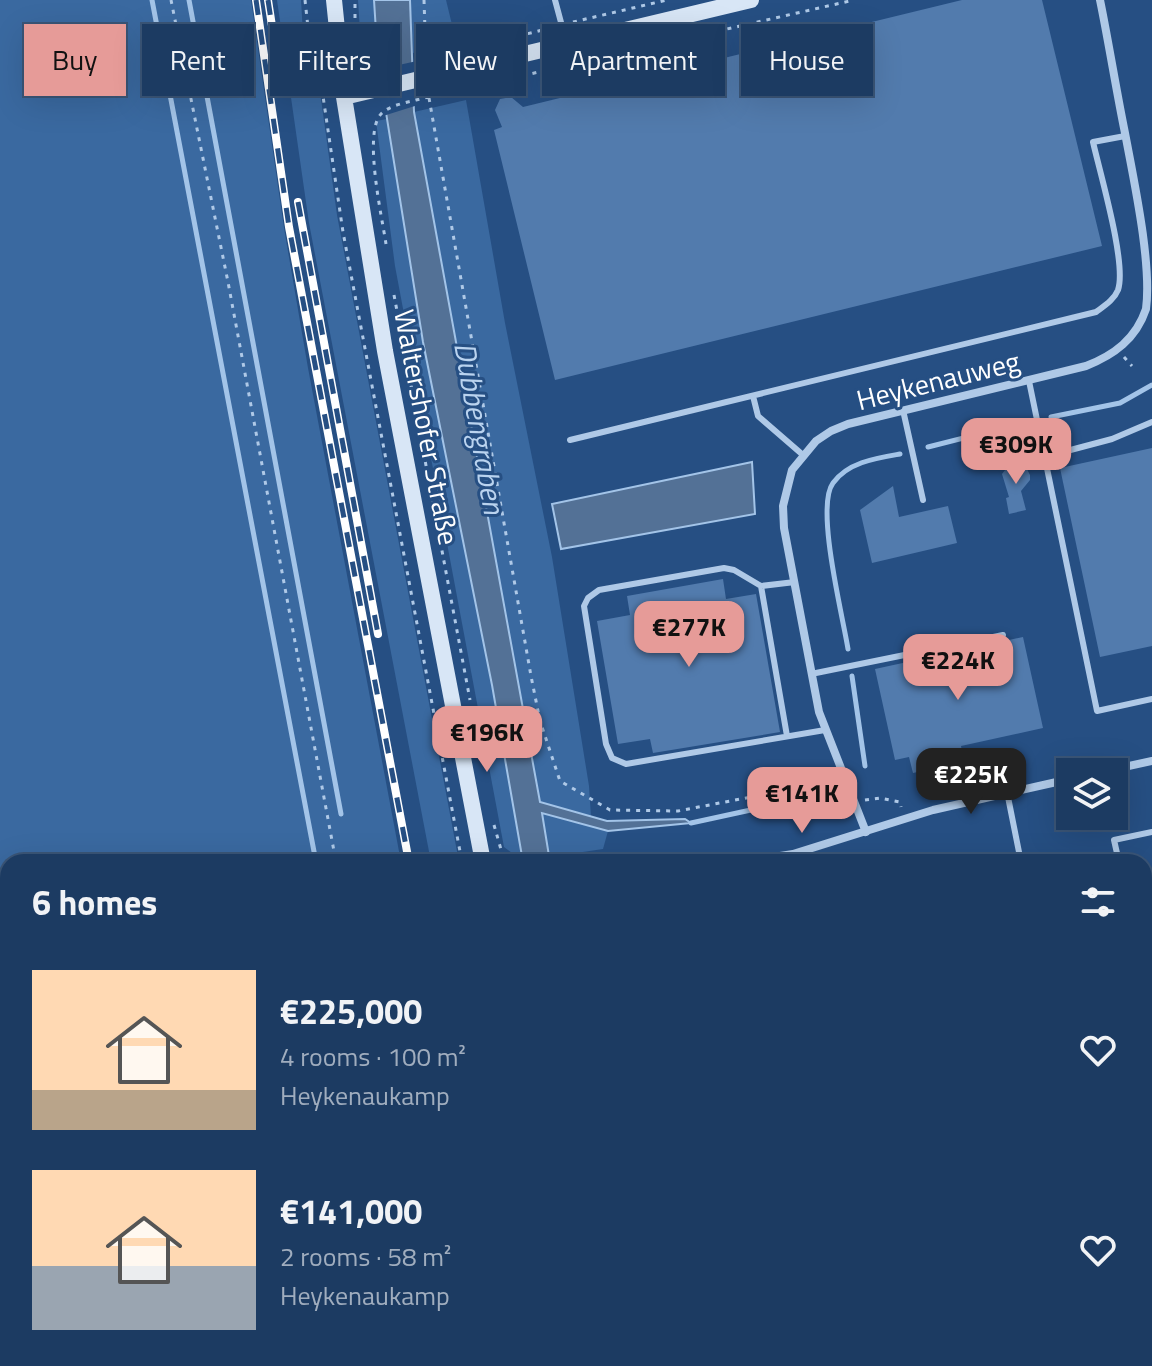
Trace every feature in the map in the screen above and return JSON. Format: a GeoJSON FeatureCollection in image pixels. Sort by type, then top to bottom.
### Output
{"type":"FeatureCollection","features":[{"type":"Feature","properties":{"kind":"main road","name":"Waltershofer Straße"},"geometry":{"type":"LineString","coordinates":[[334,0],[344,97],[385,351],[481,854]]}},
{"type":"Feature","properties":{"kind":"main road"},"geometry":{"type":"LineString","coordinates":[[634,24],[688,8],[751,0]]}},
{"type":"Feature","properties":{"kind":"main road"},"geometry":{"type":"LineString","coordinates":[[344,97],[379,89],[416,72]]}},
{"type":"Feature","properties":{"kind":"street","name":"Heykenauweg"},"geometry":{"type":"LineString","coordinates":[[866,832],[825,730],[811,674],[784,528],[783,506],[792,470],[803,455],[831,431],[1104,359],[1130,339],[1145,311],[1149,295],[1150,250],[1100,0]]}},
{"type":"Feature","properties":{"kind":"street"},"geometry":{"type":"LineString","coordinates":[[1128,766],[1152,761]]}},
{"type":"Feature","properties":{"kind":"street"},"geometry":{"type":"LineString","coordinates":[[793,854],[933,810],[1056,782]]}},
{"type":"Feature","properties":{"kind":"lane"},"geometry":{"type":"LineString","coordinates":[[555,0],[562,24]]}},
{"type":"Feature","properties":{"kind":"lane"},"geometry":{"type":"LineString","coordinates":[[570,440],[1096,312],[1110,301],[1118,289],[1120,266],[1093,142],[1125,136]]}},
{"type":"Feature","properties":{"kind":"lane"},"geometry":{"type":"LineString","coordinates":[[1029,381],[1097,711],[1152,699]]}},
{"type":"Feature","properties":{"kind":"lane"},"geometry":{"type":"LineString","coordinates":[[753,396],[758,416],[803,455]]}},
{"type":"Feature","properties":{"kind":"lane"},"geometry":{"type":"LineString","coordinates":[[903,410],[923,500]]}},
{"type":"Feature","properties":{"kind":"lane"},"geometry":{"type":"LineString","coordinates":[[1044,457],[1112,439],[1152,422]]}},
{"type":"Feature","properties":{"kind":"lane"},"geometry":{"type":"LineString","coordinates":[[795,582],[761,586],[734,570],[724,568],[599,590],[588,598],[584,606],[606,744],[612,758],[626,764],[825,730]]}},
{"type":"Feature","properties":{"kind":"lane"},"geometry":{"type":"LineString","coordinates":[[761,586],[787,736]]}},
{"type":"Feature","properties":{"kind":"lane"},"geometry":{"type":"LineString","coordinates":[[811,674],[1003,635]]}},
{"type":"Feature","properties":{"kind":"lane"},"geometry":{"type":"LineString","coordinates":[[1007,792],[1019,854]]}},
{"type":"Feature","properties":{"kind":"lane"},"geometry":{"type":"LineString","coordinates":[[1117,854],[1114,840],[1152,832]]}},
{"type":"Feature","properties":{"kind":"path"},"geometry":{"type":"LineString","coordinates":[[171,0],[228,282],[335,854]]}},
{"type":"Feature","properties":{"kind":"path"},"geometry":{"type":"LineString","coordinates":[[305,0],[310,46],[322,68],[343,232],[460,854]]}},
{"type":"Feature","properties":{"kind":"path"},"geometry":{"type":"LineString","coordinates":[[424,0],[425,24]]}},
{"type":"Feature","properties":{"kind":"path"},"geometry":{"type":"LineString","coordinates":[[566,24],[667,0]]}},
{"type":"Feature","properties":{"kind":"path"},"geometry":{"type":"LineString","coordinates":[[387,254],[373,127],[382,113],[394,106],[854,0]]}},
{"type":"Feature","properties":{"kind":"path"},"geometry":{"type":"LineString","coordinates":[[429,98],[531,676],[540,721],[560,781],[610,810],[678,811],[824,783]]}},
{"type":"Feature","properties":{"kind":"path"},"geometry":{"type":"LineString","coordinates":[[394,294],[471,706]]}},
{"type":"Feature","properties":{"kind":"path"},"geometry":{"type":"LineString","coordinates":[[870,799],[900,802],[901,808]]}},
{"type":"Feature","properties":{"kind":"path"},"geometry":{"type":"LineString","coordinates":[[491,816],[502,853]]}},
{"type":"Feature","properties":{"kind":"shaded area"},"geometry":{"type":"Polygon","coordinates":[[[0,0],[251,0],[308,368],[399,854],[0,854],[0,0]]]}},
{"type":"Feature","properties":{"kind":"shaded area"},"geometry":{"type":"Polygon","coordinates":[[[277,0],[301,0],[302,24],[280,24],[277,0]]]}},
{"type":"Feature","properties":{"kind":"shaded area"},"geometry":{"type":"Polygon","coordinates":[[[358,0],[374,0],[376,24],[360,24],[358,0]]]}},
{"type":"Feature","properties":{"kind":"shaded area"},"geometry":{"type":"Polygon","coordinates":[[[374,0],[410,0],[414,112],[540,802],[607,821],[685,819],[691,823],[608,831],[542,813],[549,854],[522,854],[492,685],[423,342],[383,96],[400,96],[400,24],[376,24],[374,0]]]}},
{"type":"Feature","properties":{"kind":"shaded area"},"geometry":{"type":"Polygon","coordinates":[[[410,0],[446,0],[452,24],[416,24],[416,52],[413,53],[410,0]]]}},
{"type":"Feature","properties":{"kind":"shaded area"},"geometry":{"type":"Polygon","coordinates":[[[291,96],[321,96],[337,215],[457,854],[429,854],[309,223],[291,96]]]}},
{"type":"Feature","properties":{"kind":"shaded area"},"geometry":{"type":"Polygon","coordinates":[[[466,100],[505,323],[552,557],[589,786],[591,817],[540,802],[414,112],[466,100]]]}},
{"type":"Feature","properties":{"kind":"shaded area"},"geometry":{"type":"Polygon","coordinates":[[[387,119],[423,342],[492,685],[522,854],[514,854],[504,847],[395,266],[376,121],[387,119]]]}},
{"type":"Feature","properties":{"kind":"shaded area"},"geometry":{"type":"Polygon","coordinates":[[[752,462],[755,514],[561,549],[552,504],[752,462]]]}},
{"type":"Feature","properties":{"kind":"shaded area"},"geometry":{"type":"Polygon","coordinates":[[[541,813],[608,831],[603,849],[548,854],[541,813]]]}},
{"type":"Feature","properties":{"kind":"pier"},"geometry":{"type":"Polygon","coordinates":[[[416,61],[418,105],[383,116],[380,96],[400,96],[400,65],[416,61]]]}},
{"type":"Feature","properties":{"kind":"building"},"geometry":{"type":"Polygon","coordinates":[[[962,0],[1042,0],[1102,246],[555,380],[494,130],[502,127],[495,110],[500,99],[511,97],[523,107],[568,96],[725,96],[725,58],[741,54],[741,96],[873,96],[873,24],[864,24],[962,0]]]}},
{"type":"Feature","properties":{"kind":"building"},"geometry":{"type":"Polygon","coordinates":[[[1152,448],[1152,646],[1100,657],[1060,468],[1152,448]]]}},
{"type":"Feature","properties":{"kind":"building"},"geometry":{"type":"Polygon","coordinates":[[[1014,463],[1025,465],[1030,480],[1021,491],[1026,510],[1009,514],[1006,498],[1009,497],[1002,474],[1014,463]]]}},
{"type":"Feature","properties":{"kind":"building"},"geometry":{"type":"Polygon","coordinates":[[[893,486],[899,517],[948,506],[957,543],[872,563],[860,510],[893,486]]]}},
{"type":"Feature","properties":{"kind":"building"},"geometry":{"type":"Polygon","coordinates":[[[723,579],[726,599],[756,594],[780,732],[653,753],[650,739],[618,744],[597,621],[630,615],[627,596],[723,579]]]}},
{"type":"Feature","properties":{"kind":"building"},"geometry":{"type":"Polygon","coordinates":[[[1023,637],[1043,728],[961,746],[964,762],[913,773],[909,757],[895,760],[875,669],[1023,637]]]}},
{"type":"Feature","properties":{"kind":"waterway"},"geometry":{"type":"LineString","coordinates":[[152,0],[314,854]]}},
{"type":"Feature","properties":{"kind":"waterway"},"geometry":{"type":"LineString","coordinates":[[189,0],[341,814]]}},
{"type":"Feature","properties":{"kind":"waterway"},"geometry":{"type":"LineString","coordinates":[[1051,417],[1120,403],[1152,385]]}},
{"type":"Feature","properties":{"kind":"waterway"},"geometry":{"type":"LineString","coordinates":[[928,447],[1023,423]]}},
{"type":"Feature","properties":{"kind":"waterway"},"geometry":{"type":"LineString","coordinates":[[848,649],[829,538],[828,496],[833,483],[847,470],[864,462],[900,454]]}},
{"type":"Feature","properties":{"kind":"waterway"},"geometry":{"type":"LineString","coordinates":[[852,676],[865,766]]}},
{"type":"Feature","properties":{"kind":"waterway"},"geometry":{"type":"LineString","coordinates":[[691,823],[820,795]]}},
{"type":"Feature","properties":{"kind":"railway"},"geometry":{"type":"LineString","coordinates":[[256,0],[289,227],[407,854]]}},
{"type":"Feature","properties":{"kind":"railway"},"geometry":{"type":"LineString","coordinates":[[268,0],[272,24]]}},
{"type":"Feature","properties":{"kind":"railway"},"geometry":{"type":"LineString","coordinates":[[298,202],[378,634]]}},
{"type":"Feature","properties":{"kind":"water label","name":"Dubbengraben"},"geometry":{"type":"Point","coordinates":[480,428]}}]}
